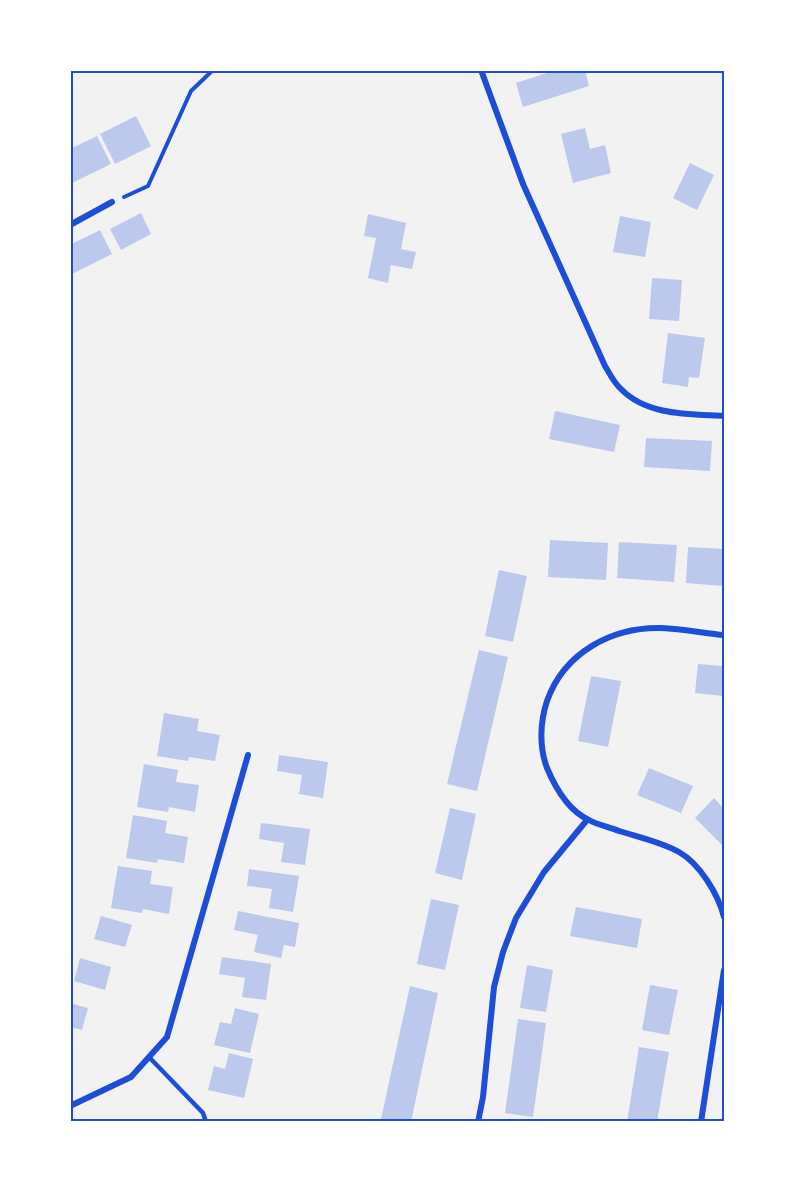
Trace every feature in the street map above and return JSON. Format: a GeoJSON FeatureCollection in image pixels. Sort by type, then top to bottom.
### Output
{"type":"FeatureCollection","features":[{"type":"Feature","properties":{"kind":"street"},"geometry":{"type":"LineString","coordinates":[[481,70],[523,184],[600,357],[612,378],[621,390],[656,409],[724,416]]}},
{"type":"Feature","properties":{"kind":"street"},"geometry":{"type":"LineString","coordinates":[[70,225],[112,202]]}},
{"type":"Feature","properties":{"kind":"street"},"geometry":{"type":"LineString","coordinates":[[724,634],[659,628],[603,639],[582,651],[564,670],[552,688],[545,708],[541,747],[547,767],[561,795],[587,820],[681,853],[711,885],[721,904],[724,917]]}},
{"type":"Feature","properties":{"kind":"street"},"geometry":{"type":"LineString","coordinates":[[70,1106],[131,1077],[167,1037],[248,755]]}},
{"type":"Feature","properties":{"kind":"street"},"geometry":{"type":"LineString","coordinates":[[478,1122],[483,1097],[494,987],[503,952],[516,918],[544,872],[587,820]]}},
{"type":"Feature","properties":{"kind":"street"},"geometry":{"type":"LineString","coordinates":[[701,1122],[724,970]]}},
{"type":"Feature","properties":{"kind":"lane"},"geometry":{"type":"LineString","coordinates":[[149,1057],[203,1113],[206,1122]]}},
{"type":"Feature","properties":{"kind":"path"},"geometry":{"type":"LineString","coordinates":[[112,202],[148,186],[191,91],[213,70]]}},
{"type":"Feature","properties":{"kind":"building"},"geometry":{"type":"Polygon","coordinates":[[[547,70],[585,70],[589,86],[523,107],[516,83],[547,73],[547,70]]]}},
{"type":"Feature","properties":{"kind":"building"},"geometry":{"type":"Polygon","coordinates":[[[136,116],[151,146],[115,164],[100,134],[136,116]]]}},
{"type":"Feature","properties":{"kind":"building"},"geometry":{"type":"Polygon","coordinates":[[[585,128],[590,149],[605,145],[611,173],[573,183],[561,134],[585,128]]]}},
{"type":"Feature","properties":{"kind":"building"},"geometry":{"type":"Polygon","coordinates":[[[97,136],[111,164],[70,184],[70,149],[97,136]]]}},
{"type":"Feature","properties":{"kind":"building"},"geometry":{"type":"Polygon","coordinates":[[[690,163],[714,175],[697,210],[673,198],[690,163]]]}},
{"type":"Feature","properties":{"kind":"building"},"geometry":{"type":"Polygon","coordinates":[[[141,213],[151,234],[121,250],[110,229],[141,213]]]}},
{"type":"Feature","properties":{"kind":"building"},"geometry":{"type":"Polygon","coordinates":[[[368,214],[406,223],[401,249],[416,252],[412,269],[391,265],[388,283],[368,278],[376,238],[364,236],[368,214]]]}},
{"type":"Feature","properties":{"kind":"building"},"geometry":{"type":"Polygon","coordinates":[[[620,216],[651,222],[645,257],[613,252],[620,216]]]}},
{"type":"Feature","properties":{"kind":"building"},"geometry":{"type":"Polygon","coordinates":[[[100,230],[112,254],[70,275],[70,245],[100,230]]]}},
{"type":"Feature","properties":{"kind":"building"},"geometry":{"type":"Polygon","coordinates":[[[652,278],[682,280],[679,321],[649,319],[652,278]]]}},
{"type":"Feature","properties":{"kind":"building"},"geometry":{"type":"Polygon","coordinates":[[[668,333],[705,338],[699,378],[689,377],[688,387],[662,383],[668,333]]]}},
{"type":"Feature","properties":{"kind":"building"},"geometry":{"type":"Polygon","coordinates":[[[555,411],[620,425],[614,452],[549,439],[555,411]]]}},
{"type":"Feature","properties":{"kind":"building"},"geometry":{"type":"Polygon","coordinates":[[[646,438],[712,441],[710,471],[644,467],[646,438]]]}},
{"type":"Feature","properties":{"kind":"building"},"geometry":{"type":"Polygon","coordinates":[[[550,540],[608,543],[606,580],[548,577],[550,540]]]}},
{"type":"Feature","properties":{"kind":"building"},"geometry":{"type":"Polygon","coordinates":[[[619,542],[677,545],[674,582],[617,578],[619,542]]]}},
{"type":"Feature","properties":{"kind":"building"},"geometry":{"type":"Polygon","coordinates":[[[688,547],[724,549],[724,586],[686,583],[688,547]]]}},
{"type":"Feature","properties":{"kind":"building"},"geometry":{"type":"Polygon","coordinates":[[[499,570],[527,576],[513,642],[485,636],[499,570]]]}},
{"type":"Feature","properties":{"kind":"building"},"geometry":{"type":"Polygon","coordinates":[[[479,650],[508,657],[477,791],[447,784],[479,650]]]}},
{"type":"Feature","properties":{"kind":"building"},"geometry":{"type":"Polygon","coordinates":[[[698,664],[724,666],[724,696],[695,693],[698,664]]]}},
{"type":"Feature","properties":{"kind":"building"},"geometry":{"type":"Polygon","coordinates":[[[591,676],[621,681],[608,747],[578,741],[591,676]]]}},
{"type":"Feature","properties":{"kind":"building"},"geometry":{"type":"Polygon","coordinates":[[[164,713],[199,719],[197,731],[220,735],[215,761],[189,757],[188,761],[157,756],[164,713]]]}},
{"type":"Feature","properties":{"kind":"building"},"geometry":{"type":"Polygon","coordinates":[[[279,755],[328,762],[323,798],[299,794],[302,775],[277,771],[279,755]]]}},
{"type":"Feature","properties":{"kind":"building"},"geometry":{"type":"Polygon","coordinates":[[[144,764],[178,770],[176,782],[199,785],[195,812],[169,807],[168,812],[137,807],[144,764]]]}},
{"type":"Feature","properties":{"kind":"building"},"geometry":{"type":"Polygon","coordinates":[[[649,768],[693,786],[681,813],[637,795],[649,768]]]}},
{"type":"Feature","properties":{"kind":"building"},"geometry":{"type":"Polygon","coordinates":[[[714,798],[724,809],[724,847],[695,818],[714,798]]]}},
{"type":"Feature","properties":{"kind":"building"},"geometry":{"type":"Polygon","coordinates":[[[450,808],[476,814],[462,880],[435,873],[450,808]]]}},
{"type":"Feature","properties":{"kind":"building"},"geometry":{"type":"Polygon","coordinates":[[[133,815],[167,821],[165,833],[188,837],[184,863],[158,859],[157,863],[126,858],[133,815]]]}},
{"type":"Feature","properties":{"kind":"building"},"geometry":{"type":"Polygon","coordinates":[[[261,823],[310,829],[305,865],[281,862],[284,843],[259,839],[261,823]]]}},
{"type":"Feature","properties":{"kind":"building"},"geometry":{"type":"Polygon","coordinates":[[[118,866],[152,871],[150,884],[173,887],[169,914],[143,909],[142,913],[111,908],[118,866]]]}},
{"type":"Feature","properties":{"kind":"building"},"geometry":{"type":"Polygon","coordinates":[[[249,869],[299,876],[293,912],[269,908],[272,889],[247,886],[249,869]]]}},
{"type":"Feature","properties":{"kind":"building"},"geometry":{"type":"Polygon","coordinates":[[[431,899],[459,905],[445,970],[417,964],[431,899]]]}},
{"type":"Feature","properties":{"kind":"building"},"geometry":{"type":"Polygon","coordinates":[[[576,907],[642,919],[637,948],[570,936],[576,907]]]}},
{"type":"Feature","properties":{"kind":"building"},"geometry":{"type":"Polygon","coordinates":[[[238,911],[299,923],[295,947],[284,945],[281,958],[254,952],[258,935],[234,930],[238,911]]]}},
{"type":"Feature","properties":{"kind":"building"},"geometry":{"type":"Polygon","coordinates":[[[101,916],[132,925],[125,947],[94,939],[101,916]]]}},
{"type":"Feature","properties":{"kind":"building"},"geometry":{"type":"Polygon","coordinates":[[[222,957],[271,964],[266,1000],[242,997],[245,978],[219,974],[222,957]]]}},
{"type":"Feature","properties":{"kind":"building"},"geometry":{"type":"Polygon","coordinates":[[[80,958],[111,967],[105,990],[74,981],[80,958]]]}},
{"type":"Feature","properties":{"kind":"building"},"geometry":{"type":"Polygon","coordinates":[[[527,965],[553,970],[546,1012],[520,1008],[527,965]]]}},
{"type":"Feature","properties":{"kind":"building"},"geometry":{"type":"Polygon","coordinates":[[[650,985],[678,990],[669,1035],[642,1030],[650,985]]]}},
{"type":"Feature","properties":{"kind":"building"},"geometry":{"type":"Polygon","coordinates":[[[410,986],[438,993],[411,1122],[393,1122],[381,1119],[410,986]]]}},
{"type":"Feature","properties":{"kind":"building"},"geometry":{"type":"Polygon","coordinates":[[[70,1003],[88,1008],[82,1030],[70,1027],[70,1003]]]}},
{"type":"Feature","properties":{"kind":"building"},"geometry":{"type":"Polygon","coordinates":[[[235,1008],[259,1014],[250,1053],[214,1045],[220,1022],[231,1024],[235,1008]]]}},
{"type":"Feature","properties":{"kind":"building"},"geometry":{"type":"Polygon","coordinates":[[[518,1019],[546,1023],[533,1117],[505,1113],[518,1019]]]}},
{"type":"Feature","properties":{"kind":"building"},"geometry":{"type":"Polygon","coordinates":[[[639,1047],[669,1052],[657,1122],[627,1122],[639,1047]]]}},
{"type":"Feature","properties":{"kind":"building"},"geometry":{"type":"Polygon","coordinates":[[[229,1053],[253,1059],[244,1098],[208,1090],[214,1066],[225,1069],[229,1053]]]}}]}
